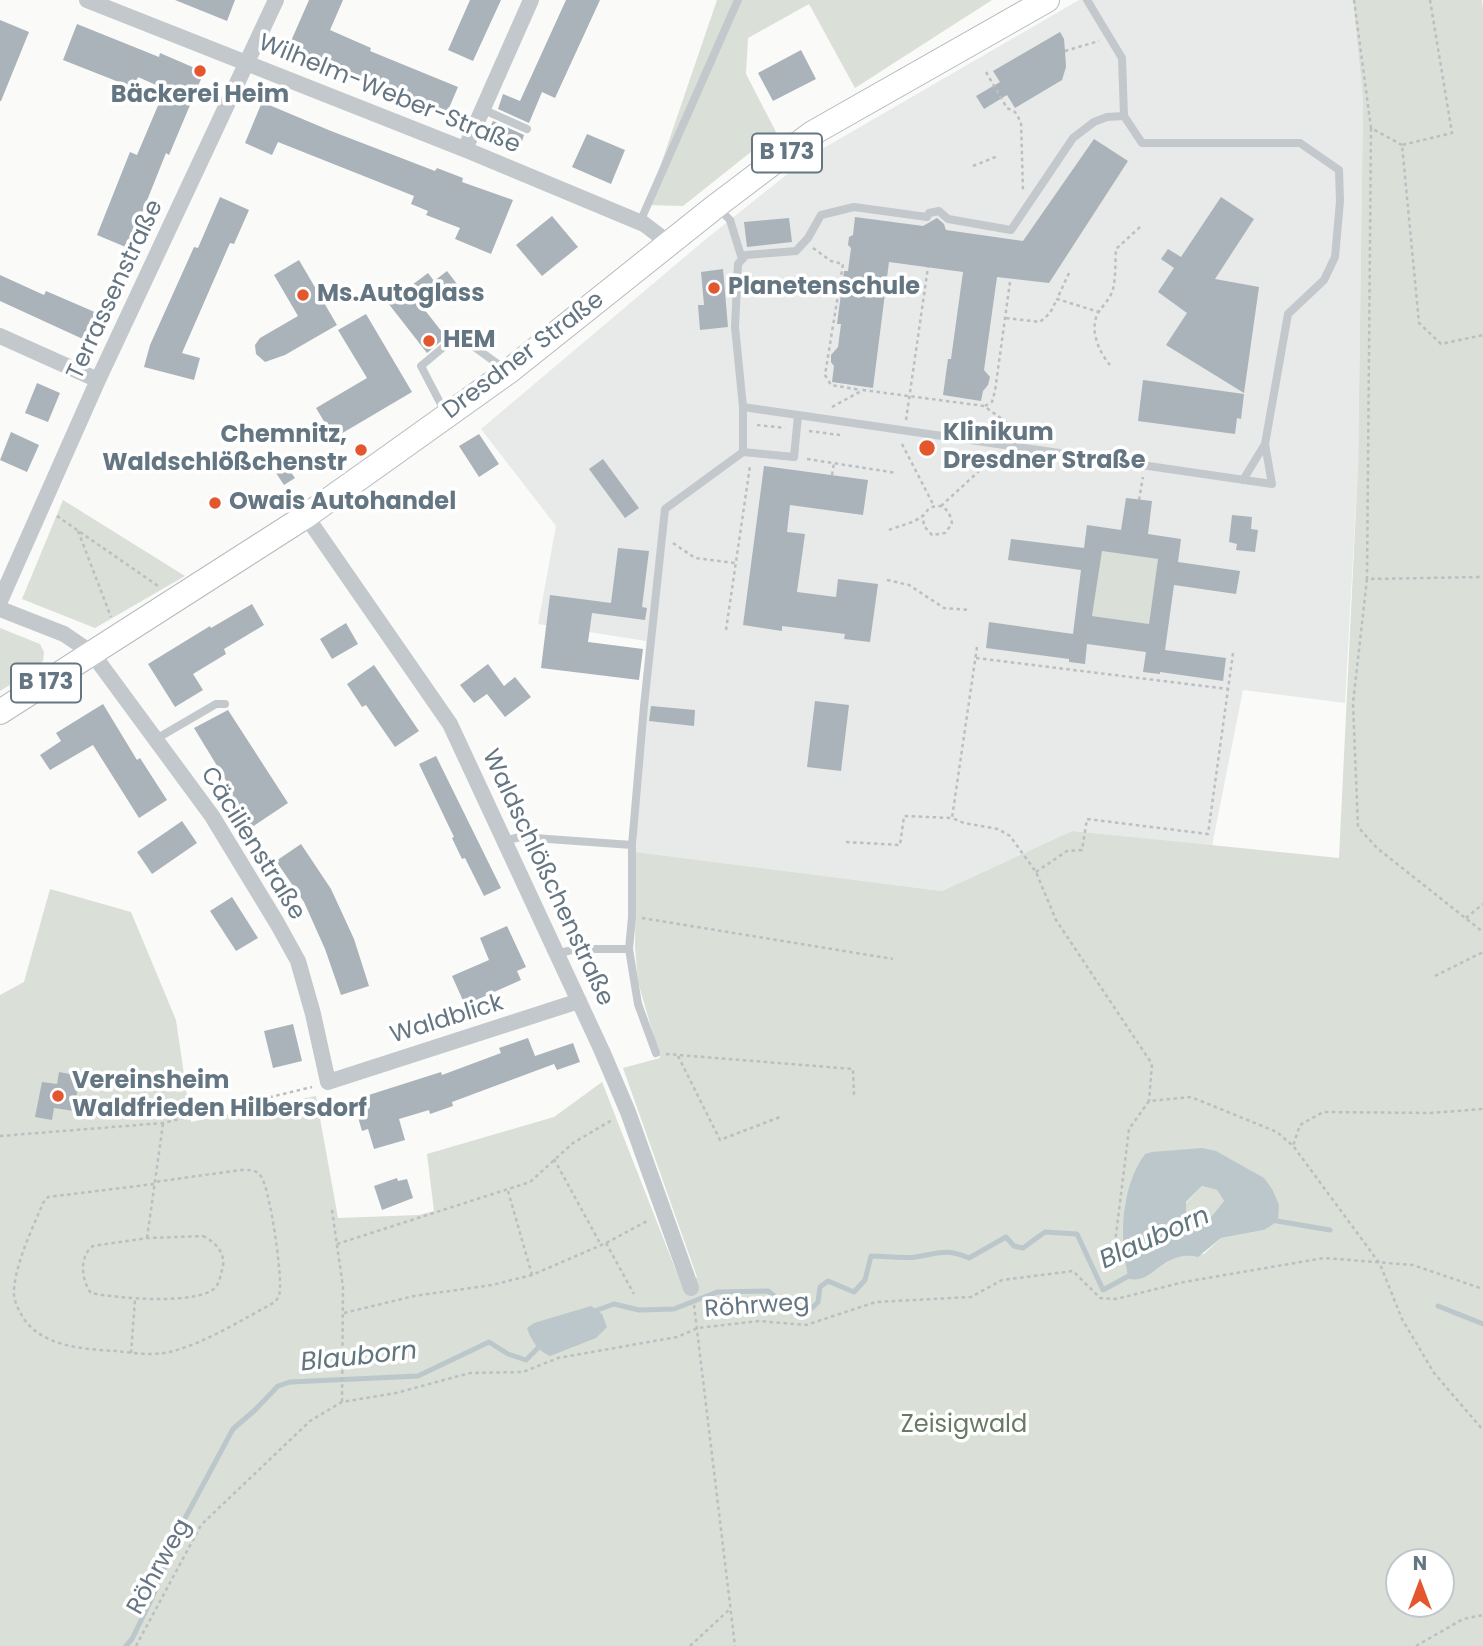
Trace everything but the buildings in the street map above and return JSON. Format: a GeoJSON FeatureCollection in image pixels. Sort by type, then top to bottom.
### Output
{"type":"FeatureCollection","features":[{"type":"Feature","properties":{"kind":"main road","name":"Dresdner Straße"},"geometry":{"type":"LineString","coordinates":[[0,712],[306,516],[508,372],[811,134],[1047,0]]}},
{"type":"Feature","properties":{"kind":"street","name":"Wilhelm-Weber-Straße"},"geometry":{"type":"LineString","coordinates":[[87,0],[464,149],[640,222],[669,243]]}},
{"type":"Feature","properties":{"kind":"street","name":"Terrassenstraße"},"geometry":{"type":"LineString","coordinates":[[0,601],[99,380],[276,0]]}},
{"type":"Feature","properties":{"kind":"street"},"geometry":{"type":"LineString","coordinates":[[464,149],[531,0]]}},
{"type":"Feature","properties":{"kind":"street"},"geometry":{"type":"LineString","coordinates":[[0,336],[99,380]]}},
{"type":"Feature","properties":{"kind":"street","name":"Waldschlößchenstraße"},"geometry":{"type":"LineString","coordinates":[[306,516],[450,724],[628,1112],[691,1288]]}},
{"type":"Feature","properties":{"kind":"street","name":"Cäcilienstraße"},"geometry":{"type":"LineString","coordinates":[[0,609],[64,634],[92,653],[212,816],[298,961],[328,1082]]}},
{"type":"Feature","properties":{"kind":"street","name":"Waldblick"},"geometry":{"type":"LineString","coordinates":[[328,1082],[579,1001]]}},
{"type":"Feature","properties":{"kind":"lane"},"geometry":{"type":"LineString","coordinates":[[640,222],[738,0]]}},
{"type":"Feature","properties":{"kind":"lane"},"geometry":{"type":"LineString","coordinates":[[743,407],[1272,484],[1265,444],[1288,314],[1324,280],[1335,257],[1340,201],[1339,170],[1300,144],[1142,143],[1124,116],[1122,58],[1087,0]]}},
{"type":"Feature","properties":{"kind":"lane"},"geometry":{"type":"LineString","coordinates":[[482,109],[527,129]]}},
{"type":"Feature","properties":{"kind":"lane"},"geometry":{"type":"LineString","coordinates":[[747,452],[735,327],[738,264],[746,255],[796,251],[821,215],[853,207],[927,216],[939,211],[947,219],[1012,230],[1073,138],[1094,121],[1124,116]]}},
{"type":"Feature","properties":{"kind":"lane"},"geometry":{"type":"LineString","coordinates":[[716,206],[730,220],[742,259]]}},
{"type":"Feature","properties":{"kind":"lane"},"geometry":{"type":"LineString","coordinates":[[447,415],[421,366],[458,335],[508,372]]}},
{"type":"Feature","properties":{"kind":"lane"},"geometry":{"type":"LineString","coordinates":[[656,1053],[638,1004],[629,949],[632,845],[665,509],[747,452],[793,457],[798,416]]}},
{"type":"Feature","properties":{"kind":"lane"},"geometry":{"type":"LineString","coordinates":[[1242,480],[1265,444]]}},
{"type":"Feature","properties":{"kind":"lane"},"geometry":{"type":"LineString","coordinates":[[156,739],[216,704],[225,704]]}},
{"type":"Feature","properties":{"kind":"lane"},"geometry":{"type":"LineString","coordinates":[[504,841],[520,837],[632,845]]}},
{"type":"Feature","properties":{"kind":"lane"},"geometry":{"type":"LineString","coordinates":[[556,954],[576,949],[629,949]]}},
{"type":"Feature","properties":{"kind":"path"},"geometry":{"type":"LineString","coordinates":[[1354,0],[1371,128],[1367,579],[1353,703],[1358,827],[1377,848],[1483,932]]}},
{"type":"Feature","properties":{"kind":"path"},"geometry":{"type":"LineString","coordinates":[[1371,128],[1402,145],[1452,133],[1430,0]]}},
{"type":"Feature","properties":{"kind":"path"},"geometry":{"type":"LineString","coordinates":[[1065,51],[1110,39]]}},
{"type":"Feature","properties":{"kind":"path"},"geometry":{"type":"LineString","coordinates":[[986,72],[1007,108],[1015,112],[1021,122],[1023,191]]}},
{"type":"Feature","properties":{"kind":"path"},"geometry":{"type":"LineString","coordinates":[[1402,145],[1419,323],[1441,344],[1483,335]]}},
{"type":"Feature","properties":{"kind":"path"},"geometry":{"type":"LineString","coordinates":[[973,166],[998,156]]}},
{"type":"Feature","properties":{"kind":"path"},"geometry":{"type":"LineString","coordinates":[[1110,365],[1103,357],[1096,339],[1095,324],[1099,312],[1113,291],[1116,249],[1140,227]]}},
{"type":"Feature","properties":{"kind":"path"},"geometry":{"type":"LineString","coordinates":[[804,242],[831,261],[843,264],[825,375],[831,385],[910,398],[984,406],[1029,439],[1037,451]]}},
{"type":"Feature","properties":{"kind":"path"},"geometry":{"type":"LineString","coordinates":[[904,431],[928,267]]}},
{"type":"Feature","properties":{"kind":"path"},"geometry":{"type":"LineString","coordinates":[[1005,318],[1040,322],[1050,313],[1069,273]]}},
{"type":"Feature","properties":{"kind":"path"},"geometry":{"type":"LineString","coordinates":[[984,406],[992,402],[995,391],[1010,282]]}},
{"type":"Feature","properties":{"kind":"path"},"geometry":{"type":"LineString","coordinates":[[1057,299],[1099,312]]}},
{"type":"Feature","properties":{"kind":"path"},"geometry":{"type":"LineString","coordinates":[[815,419],[863,390]]}},
{"type":"Feature","properties":{"kind":"path"},"geometry":{"type":"LineString","coordinates":[[902,444],[934,506]]}},
{"type":"Feature","properties":{"kind":"path"},"geometry":{"type":"LineString","coordinates":[[726,630],[747,452]]}},
{"type":"Feature","properties":{"kind":"path"},"geometry":{"type":"LineString","coordinates":[[889,530],[923,517],[934,506],[942,506],[950,501],[978,472],[987,456]]}},
{"type":"Feature","properties":{"kind":"path"},"geometry":{"type":"LineString","coordinates":[[793,457],[897,473]]}},
{"type":"Feature","properties":{"kind":"path"},"geometry":{"type":"LineString","coordinates":[[832,475],[834,463]]}},
{"type":"Feature","properties":{"kind":"path"},"geometry":{"type":"LineString","coordinates":[[1139,500],[1144,466]]}},
{"type":"Feature","properties":{"kind":"path"},"geometry":{"type":"LineString","coordinates":[[42,506],[176,599]]}},
{"type":"Feature","properties":{"kind":"path"},"geometry":{"type":"LineString","coordinates":[[923,517],[928,532],[939,536],[945,534],[951,527],[952,520],[950,513],[942,506]]}},
{"type":"Feature","properties":{"kind":"path"},"geometry":{"type":"LineString","coordinates":[[77,530],[118,636]]}},
{"type":"Feature","properties":{"kind":"path"},"geometry":{"type":"LineString","coordinates":[[662,536],[695,558],[735,563]]}},
{"type":"Feature","properties":{"kind":"path"},"geometry":{"type":"LineString","coordinates":[[1367,579],[1483,577]]}},
{"type":"Feature","properties":{"kind":"path"},"geometry":{"type":"LineString","coordinates":[[887,580],[909,585],[944,608],[970,610]]}},
{"type":"Feature","properties":{"kind":"path"},"geometry":{"type":"LineString","coordinates":[[952,818],[977,647]]}},
{"type":"Feature","properties":{"kind":"path"},"geometry":{"type":"LineString","coordinates":[[1036,872],[1067,851],[1082,850],[1087,819],[1208,834],[1233,653]]}},
{"type":"Feature","properties":{"kind":"path"},"geometry":{"type":"LineString","coordinates":[[976,658],[1228,689]]}},
{"type":"Feature","properties":{"kind":"path"},"geometry":{"type":"LineString","coordinates":[[846,842],[900,845],[904,816],[952,818],[998,829],[1010,836],[1036,872],[1056,920],[1152,1064],[1149,1101],[1129,1129],[1114,1251]]}},
{"type":"Feature","properties":{"kind":"path"},"geometry":{"type":"LineString","coordinates":[[1466,918],[1483,904]]}},
{"type":"Feature","properties":{"kind":"path"},"geometry":{"type":"LineString","coordinates":[[632,916],[893,959]]}},
{"type":"Feature","properties":{"kind":"path"},"geometry":{"type":"LineString","coordinates":[[1435,976],[1483,952]]}},
{"type":"Feature","properties":{"kind":"path"},"geometry":{"type":"LineString","coordinates":[[656,1053],[853,1069],[854,1095]]}},
{"type":"Feature","properties":{"kind":"path"},"geometry":{"type":"LineString","coordinates":[[678,1056],[720,1140],[780,1117]]}},
{"type":"Feature","properties":{"kind":"path"},"geometry":{"type":"LineString","coordinates":[[0,1136],[163,1124],[328,1082]]}},
{"type":"Feature","properties":{"kind":"path"},"geometry":{"type":"LineString","coordinates":[[1149,1101],[1191,1097],[1276,1132],[1293,1146],[1380,1264],[1402,1319],[1434,1373],[1483,1430]]}},
{"type":"Feature","properties":{"kind":"path"},"geometry":{"type":"LineString","coordinates":[[1293,1146],[1300,1125],[1323,1112],[1483,1109]]}},
{"type":"Feature","properties":{"kind":"path"},"geometry":{"type":"LineString","coordinates":[[337,1244],[530,1182],[593,1129],[628,1112]]}},
{"type":"Feature","properties":{"kind":"path"},"geometry":{"type":"LineString","coordinates":[[148,1238],[163,1124]]}},
{"type":"Feature","properties":{"kind":"path"},"geometry":{"type":"LineString","coordinates":[[554,1160],[601,1245]]}},
{"type":"Feature","properties":{"kind":"path"},"geometry":{"type":"LineString","coordinates":[[240,1170],[253,1170],[262,1176],[277,1249],[279,1296],[275,1302],[189,1346],[169,1352],[131,1353],[83,1349],[58,1343],[28,1326],[16,1305],[14,1290],[23,1253],[43,1203],[48,1197],[155,1183],[240,1170]]}},
{"type":"Feature","properties":{"kind":"path"},"geometry":{"type":"LineString","coordinates":[[508,1190],[532,1275]]}},
{"type":"Feature","properties":{"kind":"path"},"geometry":{"type":"LineString","coordinates":[[332,1210],[344,1313],[342,1402]]}},
{"type":"Feature","properties":{"kind":"path"},"geometry":{"type":"LineString","coordinates":[[344,1313],[414,1296],[492,1286],[532,1275],[606,1243],[664,1212]]}},
{"type":"Feature","properties":{"kind":"path"},"geometry":{"type":"LineString","coordinates":[[203,1236],[212,1241],[223,1261],[215,1288],[197,1296],[135,1299],[91,1293],[86,1286],[83,1272],[83,1259],[88,1249],[148,1238],[203,1236]]}},
{"type":"Feature","properties":{"kind":"path"},"geometry":{"type":"LineString","coordinates":[[606,1243],[634,1294]]}},
{"type":"Feature","properties":{"kind":"path","name":"Röhrweg"},"geometry":{"type":"LineString","coordinates":[[136,1646],[201,1525],[310,1421],[342,1402],[396,1393],[470,1373],[523,1372],[558,1358],[677,1337],[698,1328],[759,1321],[806,1325],[876,1302],[971,1297],[1002,1280],[1073,1271],[1100,1298],[1116,1299],[1184,1282],[1324,1258],[1413,1265],[1483,1289]]}},
{"type":"Feature","properties":{"kind":"path"},"geometry":{"type":"LineString","coordinates":[[691,1288],[735,1646]]}},
{"type":"Feature","properties":{"kind":"path"},"geometry":{"type":"LineString","coordinates":[[131,1353],[135,1299]]}},
{"type":"Feature","properties":{"kind":"path"},"geometry":{"type":"LineString","coordinates":[[690,1646],[731,1608]]}},
{"type":"Feature","properties":{"kind":"path"},"geometry":{"type":"LineString","coordinates":[[1416,1646],[1462,1619],[1483,1615]]}},
{"type":"Feature","properties":{"kind":"shaded area","name":"Klinikum Dresdner Straße"},"geometry":{"type":"Polygon","coordinates":[[[1079,0],[1353,0],[1363,101],[1358,468],[1345,703],[1243,690],[1212,846],[1072,831],[942,891],[636,852],[646,641],[538,624],[556,526],[481,429],[706,239],[810,156],[1079,0]]]}},
{"type":"Feature","properties":{"kind":"green space"},"geometry":{"type":"Polygon","coordinates":[[[717,0],[992,0],[855,88],[809,4],[748,38],[746,74],[776,132],[683,206],[647,205],[717,0]]]}},
{"type":"Feature","properties":{"kind":"green space","name":"Zeisigwald"},"geometry":{"type":"Polygon","coordinates":[[[1353,0],[1482,0],[1483,1646],[0,1646],[0,995],[24,982],[50,889],[131,912],[176,1020],[191,1122],[316,1096],[338,1218],[419,1215],[434,1211],[427,1154],[554,1117],[602,1082],[682,1286],[697,1277],[623,1068],[660,1058],[638,982],[635,947],[636,852],[942,891],[1072,831],[1339,858],[1358,468],[1363,101],[1353,0]],[[1178,1150],[1145,1155],[1125,1203],[1127,1270],[1147,1276],[1178,1255],[1204,1254],[1221,1238],[1264,1230],[1244,1168],[1230,1159],[1178,1150]]]}},
{"type":"Feature","properties":{"kind":"green space"},"geometry":{"type":"Polygon","coordinates":[[[63,500],[185,576],[95,628],[22,599],[63,500]]]}},
{"type":"Feature","properties":{"kind":"green space"},"geometry":{"type":"Polygon","coordinates":[[[1102,551],[1158,559],[1149,624],[1092,616],[1102,551]]]}},
{"type":"Feature","properties":{"kind":"green space"},"geometry":{"type":"Polygon","coordinates":[[[0,628],[40,644],[44,652],[43,661],[36,669],[0,691],[0,628]]]}},
{"type":"Feature","properties":{"kind":"green space"},"geometry":{"type":"Polygon","coordinates":[[[1202,1186],[1217,1190],[1224,1201],[1205,1224],[1197,1223],[1186,1214],[1186,1203],[1202,1186]]]}},
{"type":"Feature","properties":{"kind":"water"},"geometry":{"type":"Polygon","coordinates":[[[1202,1148],[1216,1151],[1264,1178],[1279,1205],[1278,1221],[1264,1230],[1221,1238],[1198,1257],[1176,1258],[1146,1277],[1129,1279],[1123,1231],[1126,1198],[1137,1168],[1145,1154],[1202,1148]],[[1202,1186],[1186,1202],[1186,1214],[1197,1223],[1205,1224],[1224,1201],[1217,1190],[1202,1186]]]}},
{"type":"Feature","properties":{"kind":"water"},"geometry":{"type":"Polygon","coordinates":[[[591,1306],[602,1314],[607,1327],[596,1338],[550,1356],[539,1348],[527,1328],[534,1323],[591,1306]]]}},
{"type":"Feature","properties":{"kind":"waterway","name":"Blauborn"},"geometry":{"type":"LineString","coordinates":[[1271,1220],[1330,1230]]}},
{"type":"Feature","properties":{"kind":"waterway","name":"Blauborn"},"geometry":{"type":"LineString","coordinates":[[592,1312],[614,1304],[639,1310],[674,1309],[717,1292],[768,1291],[789,1308],[806,1314],[818,1302],[820,1287],[828,1281],[854,1292],[865,1280],[871,1256],[911,1258],[948,1252],[969,1258],[1006,1237],[1014,1246],[1023,1248],[1045,1232],[1077,1234],[1103,1290],[1134,1273]]}},
{"type":"Feature","properties":{"kind":"waterway","name":"Blauborn"},"geometry":{"type":"LineString","coordinates":[[1438,1306],[1483,1324]]}},
{"type":"Feature","properties":{"kind":"waterway","name":"Blauborn"},"geometry":{"type":"LineString","coordinates":[[126,1646],[153,1596],[183,1522],[233,1429],[278,1386],[290,1382],[418,1376],[489,1342],[508,1354],[526,1360],[539,1347],[538,1344]]}},
{"type":"Feature","properties":{"kind":"place","name":"Bäckerei Heim"},"geometry":{"type":"Point","coordinates":[200,71]}},
{"type":"Feature","properties":{"kind":"place","name":"Planetenschule"},"geometry":{"type":"Point","coordinates":[714,288]}},
{"type":"Feature","properties":{"kind":"place","name":"Ms.Autoglass"},"geometry":{"type":"Point","coordinates":[303,295]}},
{"type":"Feature","properties":{"kind":"place","name":"HEM"},"geometry":{"type":"Point","coordinates":[429,341]}},
{"type":"Feature","properties":{"kind":"place","name":"Klinikum Dresdner Straße"},"geometry":{"type":"Point","coordinates":[927,448]}},
{"type":"Feature","properties":{"kind":"place","name":"Chemnitz, Waldschlößchenstr"},"geometry":{"type":"Point","coordinates":[361,450]}},
{"type":"Feature","properties":{"kind":"place","name":"Owais Autohandel"},"geometry":{"type":"Point","coordinates":[215,503]}},
{"type":"Feature","properties":{"kind":"place","name":"Vereinsheim Waldfrieden Hilbersdorf"},"geometry":{"type":"Point","coordinates":[58,1096]}}]}
